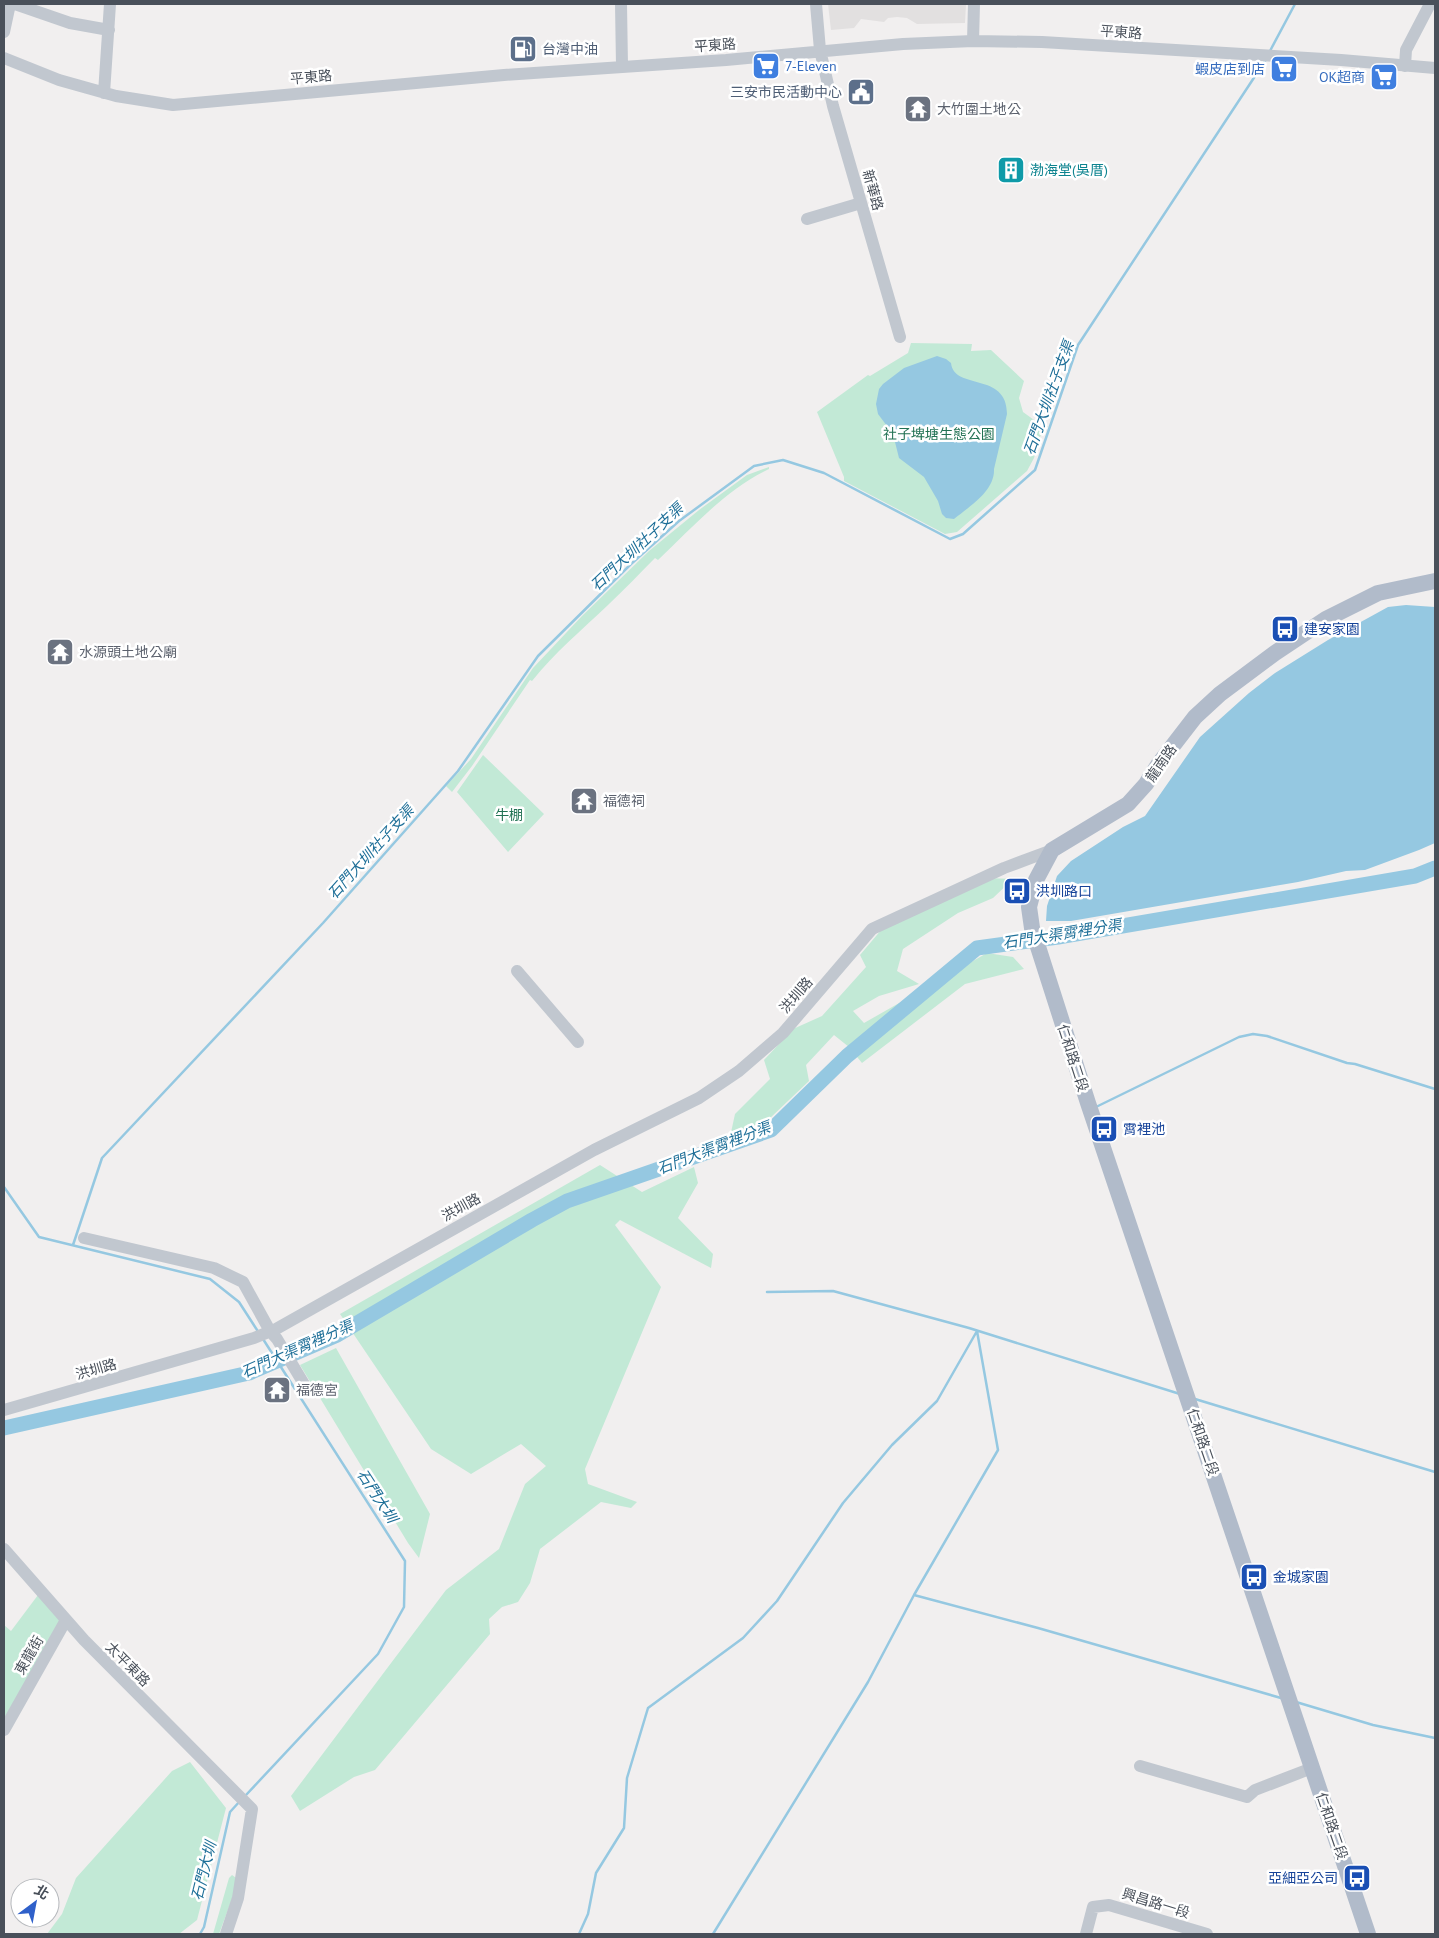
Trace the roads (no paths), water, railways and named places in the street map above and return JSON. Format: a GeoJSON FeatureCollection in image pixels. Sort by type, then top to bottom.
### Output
{"type":"FeatureCollection","features":[{"type":"Feature","properties":{"kind":"main road","name":"龍南路"},"geometry":{"type":"LineString","coordinates":[[1052,850],[1128,804],[1146,784],[1194,717],[1220,694],[1275,653],[1356,603],[1378,593],[1435,581]]}},
{"type":"Feature","properties":{"kind":"main road","name":"仁和路二段"},"geometry":{"type":"LineString","coordinates":[[1052,850],[1036,880],[1029,908],[1033,932],[1368,1934]]}},
{"type":"Feature","properties":{"kind":"street"},"geometry":{"type":"LineString","coordinates":[[4,32],[10,4]]}},
{"type":"Feature","properties":{"kind":"street"},"geometry":{"type":"LineString","coordinates":[[15,4],[70,23],[109,30]]}},
{"type":"Feature","properties":{"kind":"street"},"geometry":{"type":"LineString","coordinates":[[104,93],[110,4]]}},
{"type":"Feature","properties":{"kind":"street"},"geometry":{"type":"LineString","coordinates":[[621,4],[622,66]]}},
{"type":"Feature","properties":{"kind":"street","name":"新華路"},"geometry":{"type":"LineString","coordinates":[[816,4],[820,50],[833,106],[900,337]]}},
{"type":"Feature","properties":{"kind":"street"},"geometry":{"type":"LineString","coordinates":[[973,41],[974,4]]}},
{"type":"Feature","properties":{"kind":"street"},"geometry":{"type":"LineString","coordinates":[[1405,66],[1406,50],[1430,4]]}},
{"type":"Feature","properties":{"kind":"street","name":"平東路"},"geometry":{"type":"LineString","coordinates":[[4,58],[59,80],[104,93],[173,104],[622,66],[726,60],[820,50],[973,41],[1042,42],[1341,60],[1435,68]]}},
{"type":"Feature","properties":{"kind":"street"},"geometry":{"type":"LineString","coordinates":[[807,220],[861,203]]}},
{"type":"Feature","properties":{"kind":"street"},"geometry":{"type":"LineString","coordinates":[[1418,585],[1435,586]]}},
{"type":"Feature","properties":{"kind":"street","name":"龍南路"},"geometry":{"type":"LineString","coordinates":[[872,929],[1004,868],[1052,850]]}},
{"type":"Feature","properties":{"kind":"street","name":"洪圳路"},"geometry":{"type":"LineString","coordinates":[[4,1410],[266,1335],[594,1150],[699,1098],[731,1076],[783,1033],[872,929]]}},
{"type":"Feature","properties":{"kind":"street"},"geometry":{"type":"LineString","coordinates":[[517,971],[578,1042]]}},
{"type":"Feature","properties":{"kind":"street"},"geometry":{"type":"LineString","coordinates":[[84,1238],[214,1268],[243,1282],[266,1335],[304,1384]]}},
{"type":"Feature","properties":{"kind":"street","name":"太平東路"},"geometry":{"type":"LineString","coordinates":[[4,1548],[66,1620],[250,1808],[238,1898],[226,1934]]}},
{"type":"Feature","properties":{"kind":"street","name":"東龍街"},"geometry":{"type":"LineString","coordinates":[[4,1730],[66,1620]]}},
{"type":"Feature","properties":{"kind":"street"},"geometry":{"type":"LineString","coordinates":[[1140,1766],[1247,1797],[1255,1790],[1312,1768]]}},
{"type":"Feature","properties":{"kind":"street","name":"興昌路一段"},"geometry":{"type":"LineString","coordinates":[[1086,1934],[1093,1907],[1109,1905],[1207,1934]]}},
{"type":"Feature","properties":{"kind":"water"},"geometry":{"type":"Polygon","coordinates":[[[937,356],[951,363],[954,371],[961,377],[990,386],[999,392],[1005,401],[1007,414],[990,484],[974,503],[954,519],[946,518],[942,514],[938,501],[924,477],[899,458],[893,434],[878,414],[876,404],[879,389],[883,384],[904,368],[937,356]]]}},
{"type":"Feature","properties":{"kind":"water"},"geometry":{"type":"Polygon","coordinates":[[[1406,605],[1435,607],[1435,843],[1365,870],[1346,871],[1298,882],[1071,921],[1046,921],[1047,906],[1057,876],[1071,861],[1123,827],[1145,816],[1200,737],[1249,693],[1275,673],[1328,640],[1388,607],[1406,605]]]}},
{"type":"Feature","properties":{"kind":"waterway"},"geometry":{"type":"LineString","coordinates":[[1270,51],[1295,4]]}},
{"type":"Feature","properties":{"kind":"waterway","name":"石門大圳社子支渠"},"geometry":{"type":"LineString","coordinates":[[73,1245],[102,1158],[323,923],[458,771],[538,656],[631,564],[679,521],[754,466],[783,460],[824,473],[950,539],[963,534],[1035,470],[1078,345],[1265,61]]}},
{"type":"Feature","properties":{"kind":"waterway","name":"石門大渠霄裡分渠"},"geometry":{"type":"LineString","coordinates":[[4,1428],[249,1373],[337,1335],[567,1201],[771,1130],[847,1056],[977,948],[1058,937],[1415,876],[1435,868]]}},
{"type":"Feature","properties":{"kind":"waterway"},"geometry":{"type":"LineString","coordinates":[[1098,1106],[1239,1037],[1253,1034],[1267,1036],[1347,1063],[1435,1089]]}},
{"type":"Feature","properties":{"kind":"waterway","name":"石門大圳"},"geometry":{"type":"LineString","coordinates":[[4,1187],[39,1237],[210,1279],[239,1302],[259,1333]]}},
{"type":"Feature","properties":{"kind":"waterway"},"geometry":{"type":"LineString","coordinates":[[767,1292],[833,1291],[969,1328],[1180,1394]]}},
{"type":"Feature","properties":{"kind":"waterway"},"geometry":{"type":"LineString","coordinates":[[579,1934],[588,1914],[596,1873],[624,1828],[627,1778],[648,1708],[743,1638],[777,1601],[843,1503],[892,1445],[937,1401],[977,1331]]}},
{"type":"Feature","properties":{"kind":"waterway"},"geometry":{"type":"LineString","coordinates":[[713,1934],[868,1682],[914,1595],[998,1450],[977,1331]]}},
{"type":"Feature","properties":{"kind":"waterway","name":"石門大圳"},"geometry":{"type":"LineString","coordinates":[[246,1795],[378,1654],[404,1607],[405,1561],[263,1339]]}},
{"type":"Feature","properties":{"kind":"waterway"},"geometry":{"type":"LineString","coordinates":[[1195,1399],[1435,1472]]}},
{"type":"Feature","properties":{"kind":"waterway"},"geometry":{"type":"LineString","coordinates":[[914,1595],[1038,1628],[1281,1698]]}},
{"type":"Feature","properties":{"kind":"waterway"},"geometry":{"type":"LineString","coordinates":[[1296,1702],[1373,1725],[1435,1738]]}},
{"type":"Feature","properties":{"kind":"waterway","name":"石門大圳"},"geometry":{"type":"LineString","coordinates":[[200,1934],[204,1927],[230,1812],[240,1801]]}},
{"type":"Feature","properties":{"kind":"place","name":"台灣中油"},"geometry":{"type":"Point","coordinates":[523,49]}},
{"type":"Feature","properties":{"kind":"place","name":"7-Eleven"},"geometry":{"type":"Point","coordinates":[766,66]}},
{"type":"Feature","properties":{"kind":"place","name":"蝦皮店到店"},"geometry":{"type":"Point","coordinates":[1284,69]}},
{"type":"Feature","properties":{"kind":"place","name":"OK超商"},"geometry":{"type":"Point","coordinates":[1384,77]}},
{"type":"Feature","properties":{"kind":"place","name":"三安市民活動中心"},"geometry":{"type":"Point","coordinates":[861,92]}},
{"type":"Feature","properties":{"kind":"place","name":"大竹圍土地公"},"geometry":{"type":"Point","coordinates":[918,109]}},
{"type":"Feature","properties":{"kind":"place","name":"渤海堂(吳厝)"},"geometry":{"type":"Point","coordinates":[1011,170]}},
{"type":"Feature","properties":{"kind":"place","name":"建安家園"},"geometry":{"type":"Point","coordinates":[1285,629]}},
{"type":"Feature","properties":{"kind":"place","name":"水源頭土地公廟"},"geometry":{"type":"Point","coordinates":[60,652]}},
{"type":"Feature","properties":{"kind":"place","name":"福德祠"},"geometry":{"type":"Point","coordinates":[584,801]}},
{"type":"Feature","properties":{"kind":"place","name":"洪圳路口"},"geometry":{"type":"Point","coordinates":[1017,891]}},
{"type":"Feature","properties":{"kind":"place","name":"霄裡池"},"geometry":{"type":"Point","coordinates":[1104,1129]}},
{"type":"Feature","properties":{"kind":"place","name":"福德宮"},"geometry":{"type":"Point","coordinates":[277,1390]}},
{"type":"Feature","properties":{"kind":"place","name":"金城家園"},"geometry":{"type":"Point","coordinates":[1254,1577]}},
{"type":"Feature","properties":{"kind":"place","name":"亞細亞公司"},"geometry":{"type":"Point","coordinates":[1357,1878]}},
{"type":"Feature","properties":{"kind":"park label","name":"社子埤塘生態公園"},"geometry":{"type":"Point","coordinates":[939,434]}},
{"type":"Feature","properties":{"kind":"park label","name":"牛棚"},"geometry":{"type":"Point","coordinates":[509,815]}}]}
